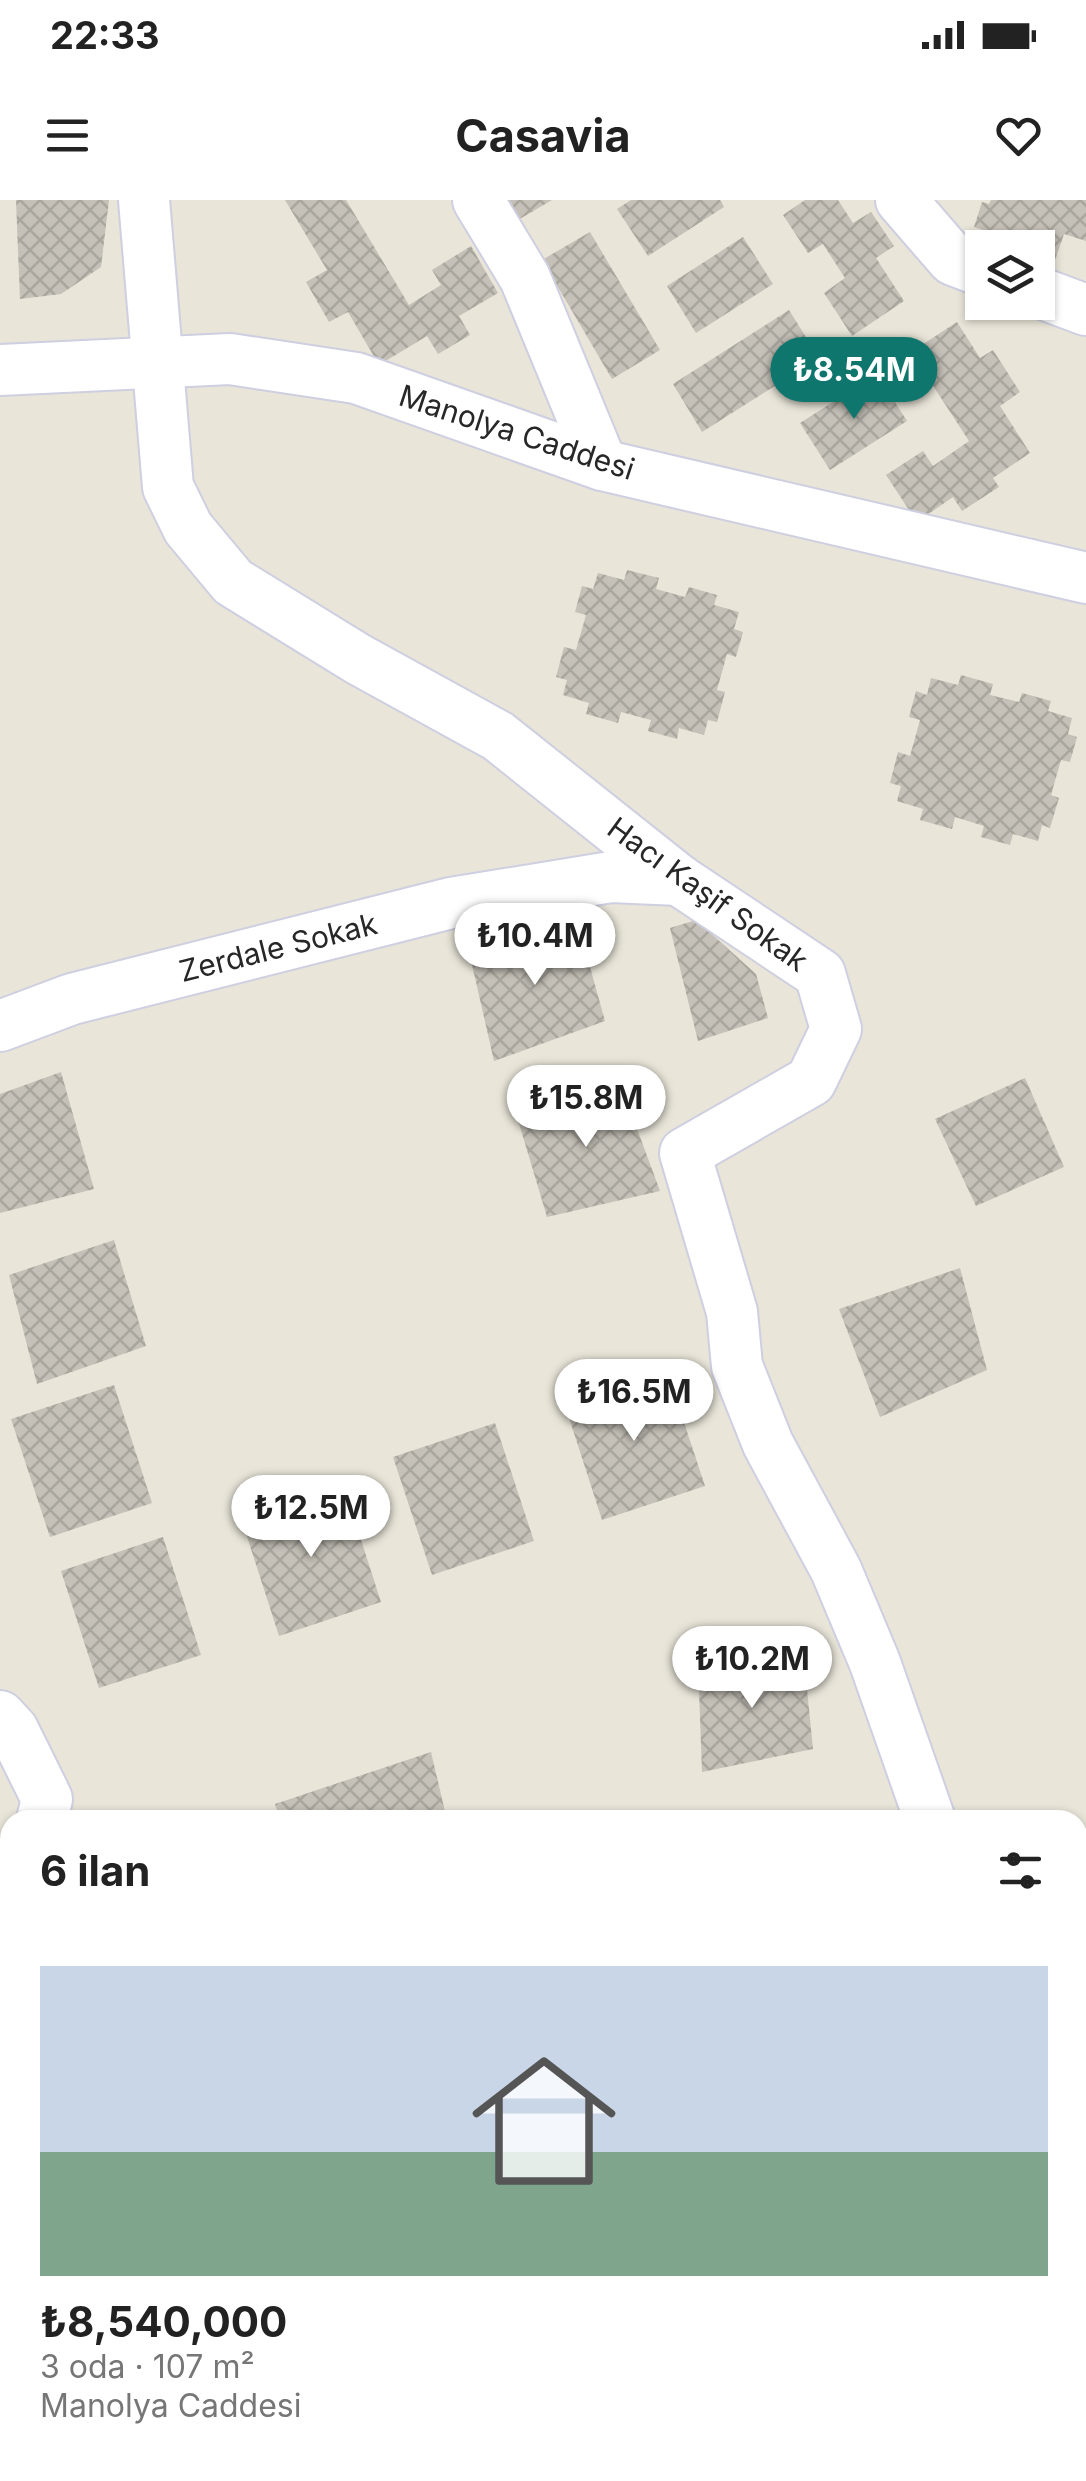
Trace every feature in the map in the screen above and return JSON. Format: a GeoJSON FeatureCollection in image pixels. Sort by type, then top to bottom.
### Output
{"type":"FeatureCollection","features":[{"type":"Feature","properties":{"kind":"street","name":"Hacı Kaşif Sokak"},"geometry":{"type":"LineString","coordinates":[[144,200],[168,487],[188,528],[233,582],[358,659],[498,736],[680,880],[820,974],[836,1030],[811,1081],[684,1153],[732,1312],[738,1366],[768,1444],[836,1570],[926,1810]]}},
{"type":"Feature","properties":{"kind":"street"},"geometry":{"type":"LineString","coordinates":[[478,200],[524,278],[602,466]]}},
{"type":"Feature","properties":{"kind":"street"},"geometry":{"type":"LineString","coordinates":[[901,200],[953,260],[965,265]]}},
{"type":"Feature","properties":{"kind":"street"},"geometry":{"type":"LineString","coordinates":[[1055,298],[1086,310]]}},
{"type":"Feature","properties":{"kind":"street","name":"Manolya Caddesi"},"geometry":{"type":"LineString","coordinates":[[0,370],[230,359],[356,378],[602,466],[1086,578]]}},
{"type":"Feature","properties":{"kind":"street","name":"Zerdale Sokak"},"geometry":{"type":"LineString","coordinates":[[0,1026],[72,999],[450,902],[611,877],[680,880]]}},
{"type":"Feature","properties":{"kind":"street"},"geometry":{"type":"LineString","coordinates":[[0,1716],[13,1730],[47,1800],[44,1810]]}},
{"type":"Feature","properties":{"kind":"building"},"geometry":{"type":"Polygon","coordinates":[[[16,200],[109,200],[101,267],[61,294],[20,299],[16,200]]]}},
{"type":"Feature","properties":{"kind":"building"},"geometry":{"type":"Polygon","coordinates":[[[285,200],[346,200],[409,305],[441,285],[432,270],[471,246],[498,293],[459,316],[470,335],[438,354],[427,336],[379,365],[348,312],[329,322],[306,282],[327,270],[285,200]]]}},
{"type":"Feature","properties":{"kind":"building"},"geometry":{"type":"Polygon","coordinates":[[[505,200],[552,200],[518,220],[505,200]]]}},
{"type":"Feature","properties":{"kind":"building"},"geometry":{"type":"Polygon","coordinates":[[[631,200],[720,200],[724,207],[648,256],[617,209],[631,200]]]}},
{"type":"Feature","properties":{"kind":"building"},"geometry":{"type":"Polygon","coordinates":[[[805,200],[838,200],[853,223],[871,212],[894,246],[876,258],[904,301],[852,336],[824,293],[845,278],[823,244],[808,253],[783,215],[805,200]]]}},
{"type":"Feature","properties":{"kind":"building"},"geometry":{"type":"Polygon","coordinates":[[[991,200],[1086,200],[1086,241],[1064,234],[1055,260],[1055,230],[974,227],[982,202],[989,204],[991,200]]]}},
{"type":"Feature","properties":{"kind":"building"},"geometry":{"type":"Polygon","coordinates":[[[590,232],[660,350],[612,379],[542,260],[590,232]]]}},
{"type":"Feature","properties":{"kind":"building"},"geometry":{"type":"Polygon","coordinates":[[[743,237],[773,284],[696,333],[667,286],[743,237]]]}},
{"type":"Feature","properties":{"kind":"building"},"geometry":{"type":"Polygon","coordinates":[[[789,310],[819,358],[702,432],[673,384],[789,310]]]}},
{"type":"Feature","properties":{"kind":"building"},"geometry":{"type":"Polygon","coordinates":[[[957,322],[980,358],[993,350],[1020,392],[1000,406],[1030,453],[993,478],[999,487],[962,511],[953,497],[917,522],[886,475],[923,451],[933,466],[969,441],[911,352],[957,322]]]}},
{"type":"Feature","properties":{"kind":"building"},"geometry":{"type":"Polygon","coordinates":[[[877,374],[907,421],[830,470],[800,423],[877,374]]]}},
{"type":"Feature","properties":{"kind":"building"},"geometry":{"type":"Polygon","coordinates":[[[627,570],[659,578],[656,589],[685,597],[689,587],[717,595],[714,605],[739,612],[734,629],[743,632],[736,657],[727,654],[717,690],[725,692],[717,722],[708,720],[704,735],[679,728],[677,739],[648,731],[651,720],[621,712],[618,723],[586,714],[589,703],[563,695],[567,680],[556,677],[564,647],[576,650],[586,615],[575,612],[582,586],[593,589],[598,573],[624,580],[627,570]]]}},
{"type":"Feature","properties":{"kind":"building"},"geometry":{"type":"Polygon","coordinates":[[[961,675],[993,684],[990,695],[1019,702],[1022,693],[1051,701],[1048,711],[1072,718],[1068,734],[1077,737],[1070,762],[1061,760],[1051,795],[1059,798],[1050,828],[1042,825],[1038,841],[1013,834],[1010,845],[981,837],[984,826],[955,817],[952,829],[920,820],[923,809],[897,801],[901,786],[890,783],[898,752],[910,756],[920,720],[909,717],[916,691],[927,695],[931,678],[958,685],[961,675]]]}},
{"type":"Feature","properties":{"kind":"building"},"geometry":{"type":"Polygon","coordinates":[[[577,920],[605,1021],[494,1061],[468,947],[577,920]]]}},
{"type":"Feature","properties":{"kind":"building"},"geometry":{"type":"Polygon","coordinates":[[[696,920],[756,974],[768,1018],[698,1041],[670,928],[696,920]]]}},
{"type":"Feature","properties":{"kind":"building"},"geometry":{"type":"Polygon","coordinates":[[[61,1072],[94,1189],[0,1213],[0,1094],[61,1072]]]}},
{"type":"Feature","properties":{"kind":"building"},"geometry":{"type":"Polygon","coordinates":[[[1025,1078],[1064,1167],[976,1206],[935,1119],[1025,1078]]]}},
{"type":"Feature","properties":{"kind":"building"},"geometry":{"type":"Polygon","coordinates":[[[619,1080],[660,1191],[547,1217],[515,1110],[619,1080]]]}},
{"type":"Feature","properties":{"kind":"building"},"geometry":{"type":"Polygon","coordinates":[[[114,1240],[146,1346],[37,1384],[9,1275],[114,1240]]]}},
{"type":"Feature","properties":{"kind":"building"},"geometry":{"type":"Polygon","coordinates":[[[960,1268],[987,1370],[880,1417],[839,1309],[960,1268]]]}},
{"type":"Feature","properties":{"kind":"building"},"geometry":{"type":"Polygon","coordinates":[[[666,1368],[705,1486],[602,1520],[564,1402],[666,1368]]]}},
{"type":"Feature","properties":{"kind":"building"},"geometry":{"type":"Polygon","coordinates":[[[114,1385],[152,1503],[50,1537],[11,1419],[114,1385]]]}},
{"type":"Feature","properties":{"kind":"building"},"geometry":{"type":"Polygon","coordinates":[[[495,1423],[534,1541],[432,1575],[393,1457],[495,1423]]]}},
{"type":"Feature","properties":{"kind":"building"},"geometry":{"type":"Polygon","coordinates":[[[343,1484],[381,1602],[279,1636],[241,1518],[343,1484]]]}},
{"type":"Feature","properties":{"kind":"building"},"geometry":{"type":"Polygon","coordinates":[[[163,1537],[201,1655],[99,1688],[61,1571],[163,1537]]]}},
{"type":"Feature","properties":{"kind":"building"},"geometry":{"type":"Polygon","coordinates":[[[780,1656],[805,1669],[813,1749],[702,1772],[698,1664],[780,1656]]]}},
{"type":"Feature","properties":{"kind":"building"},"geometry":{"type":"Polygon","coordinates":[[[431,1752],[445,1810],[277,1810],[275,1804],[431,1752]]]}}]}
